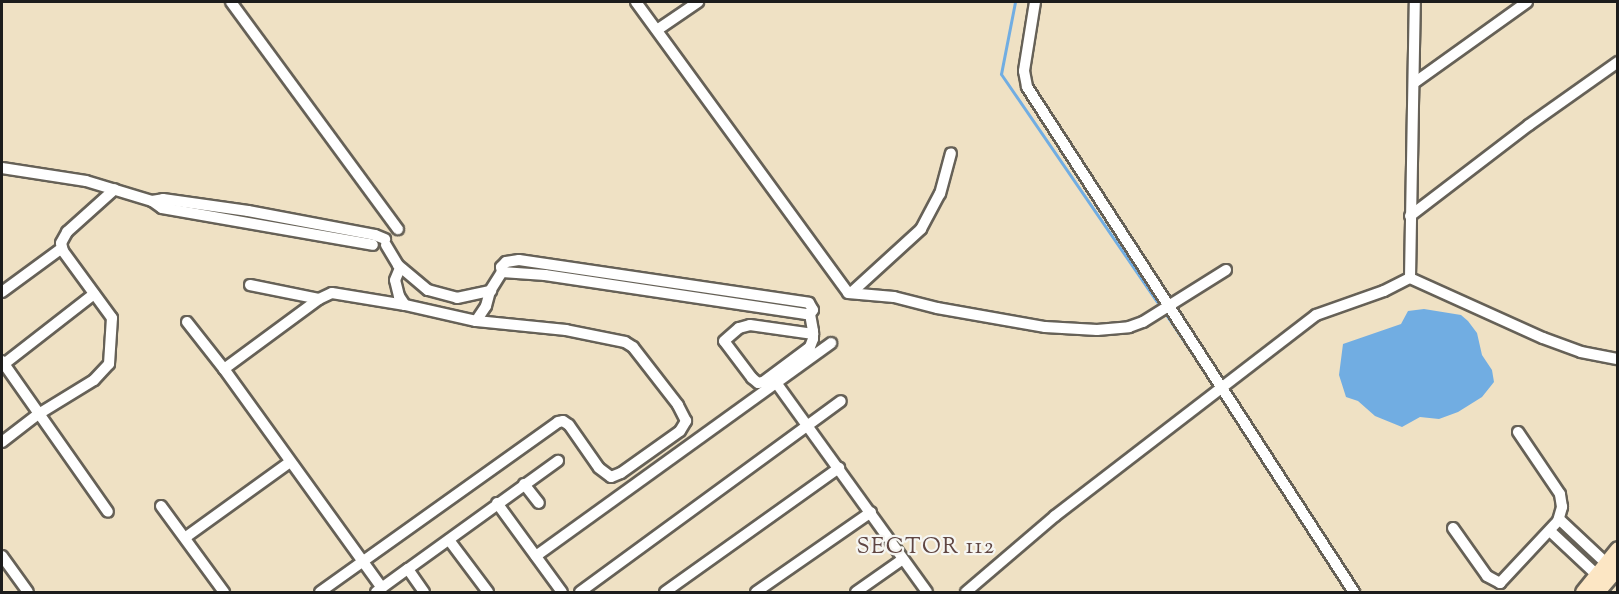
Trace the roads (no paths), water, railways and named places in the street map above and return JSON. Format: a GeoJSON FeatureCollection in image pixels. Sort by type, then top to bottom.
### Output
{"type":"FeatureCollection","features":[{"type":"Feature","properties":{"kind":"main road"},"geometry":{"type":"LineString","coordinates":[[1598,579],[1617,549]]}},
{"type":"Feature","properties":{"kind":"street"},"geometry":{"type":"LineString","coordinates":[[231,2],[398,229]]}},
{"type":"Feature","properties":{"kind":"street"},"geometry":{"type":"LineString","coordinates":[[636,2],[848,293],[894,297],[937,308],[1045,327],[1086,330],[1129,327],[1171,307],[1226,270]]}},
{"type":"Feature","properties":{"kind":"street"},"geometry":{"type":"LineString","coordinates":[[657,30],[698,2]]}},
{"type":"Feature","properties":{"kind":"street"},"geometry":{"type":"LineString","coordinates":[[1035,2],[1024,70],[1027,87],[1223,385],[1354,592]]}},
{"type":"Feature","properties":{"kind":"street"},"geometry":{"type":"LineString","coordinates":[[1410,278],[1415,2]]}},
{"type":"Feature","properties":{"kind":"street"},"geometry":{"type":"LineString","coordinates":[[1413,83],[1527,2]]}},
{"type":"Feature","properties":{"kind":"street"},"geometry":{"type":"LineString","coordinates":[[1410,216],[1529,125],[1617,62]]}},
{"type":"Feature","properties":{"kind":"street"},"geometry":{"type":"LineString","coordinates":[[851,293],[921,229],[943,187],[951,153]]}},
{"type":"Feature","properties":{"kind":"street"},"geometry":{"type":"LineString","coordinates":[[2,168],[33,170],[115,189],[153,201],[163,199],[248,211],[385,242],[400,268],[428,290],[440,295],[463,297],[490,291]]}},
{"type":"Feature","properties":{"kind":"street"},"geometry":{"type":"LineString","coordinates":[[2,442],[37,415],[94,380],[109,364],[112,318],[62,248],[62,239],[115,189]]}},
{"type":"Feature","properties":{"kind":"street"},"geometry":{"type":"LineString","coordinates":[[343,234],[373,245]]}},
{"type":"Feature","properties":{"kind":"street"},"geometry":{"type":"LineString","coordinates":[[2,292],[62,248]]}},
{"type":"Feature","properties":{"kind":"street"},"geometry":{"type":"LineString","coordinates":[[476,321],[486,306],[490,291],[502,272],[501,267],[506,262],[519,260],[566,272],[809,303],[813,310],[810,314],[813,334],[812,344],[806,351],[760,383],[752,378],[724,341],[739,328],[750,326],[813,334]]}},
{"type":"Feature","properties":{"kind":"street"},"geometry":{"type":"LineString","coordinates":[[400,268],[395,280],[399,296],[405,306]]}},
{"type":"Feature","properties":{"kind":"street"},"geometry":{"type":"LineString","coordinates":[[1410,278],[1543,338],[1581,352],[1617,359]]}},
{"type":"Feature","properties":{"kind":"street"},"geometry":{"type":"LineString","coordinates":[[966,592],[1055,516],[1320,312],[1384,291],[1410,278]]}},
{"type":"Feature","properties":{"kind":"street"},"geometry":{"type":"LineString","coordinates":[[250,285],[319,299]]}},
{"type":"Feature","properties":{"kind":"street"},"geometry":{"type":"LineString","coordinates":[[224,369],[319,299],[332,293],[476,321],[566,330],[625,342],[633,347],[684,414],[685,425],[621,473],[611,477],[598,468],[566,422],[558,422],[320,592]]}},
{"type":"Feature","properties":{"kind":"street"},"geometry":{"type":"LineString","coordinates":[[94,294],[3,363],[37,415],[108,512]]}},
{"type":"Feature","properties":{"kind":"street"},"geometry":{"type":"LineString","coordinates":[[187,322],[224,369],[363,562],[379,590],[558,461]]}},
{"type":"Feature","properties":{"kind":"street"},"geometry":{"type":"LineString","coordinates":[[536,556],[831,343]]}},
{"type":"Feature","properties":{"kind":"street"},"geometry":{"type":"LineString","coordinates":[[777,384],[927,592]]}},
{"type":"Feature","properties":{"kind":"street"},"geometry":{"type":"LineString","coordinates":[[580,592],[841,401]]}},
{"type":"Feature","properties":{"kind":"street"},"geometry":{"type":"LineString","coordinates":[[1452,528],[1487,576],[1500,583],[1559,519],[1562,507],[1560,494],[1518,432]]}},
{"type":"Feature","properties":{"kind":"street"},"geometry":{"type":"LineString","coordinates":[[186,537],[290,462]]}},
{"type":"Feature","properties":{"kind":"street"},"geometry":{"type":"LineString","coordinates":[[665,592],[839,468]]}},
{"type":"Feature","properties":{"kind":"street"},"geometry":{"type":"LineString","coordinates":[[524,484],[538,503]]}},
{"type":"Feature","properties":{"kind":"street"},"geometry":{"type":"LineString","coordinates":[[497,503],[562,592]]}},
{"type":"Feature","properties":{"kind":"street"},"geometry":{"type":"LineString","coordinates":[[161,506],[186,537],[224,592]]}},
{"type":"Feature","properties":{"kind":"street"},"geometry":{"type":"LineString","coordinates":[[756,592],[871,512]]}},
{"type":"Feature","properties":{"kind":"street"},"geometry":{"type":"LineString","coordinates":[[1559,519],[1598,579]]}},
{"type":"Feature","properties":{"kind":"street"},"geometry":{"type":"LineString","coordinates":[[1550,531],[1598,579]]}},
{"type":"Feature","properties":{"kind":"street"},"geometry":{"type":"LineString","coordinates":[[449,540],[488,592]]}},
{"type":"Feature","properties":{"kind":"street"},"geometry":{"type":"LineString","coordinates":[[2,556],[28,592]]}},
{"type":"Feature","properties":{"kind":"street"},"geometry":{"type":"LineString","coordinates":[[856,592],[903,559]]}},
{"type":"Feature","properties":{"kind":"street"},"geometry":{"type":"LineString","coordinates":[[408,569],[424,592]]}},
{"type":"Feature","properties":{"kind":"water"},"geometry":{"type":"Polygon","coordinates":[[[1424,309],[1461,315],[1468,321],[1477,333],[1482,355],[1492,370],[1494,382],[1482,397],[1458,412],[1439,419],[1420,417],[1402,427],[1375,416],[1358,401],[1346,397],[1339,375],[1343,344],[1401,324],[1408,311],[1424,309]]]}},
{"type":"Feature","properties":{"kind":"waterway"},"geometry":{"type":"LineString","coordinates":[[1015,2],[1001,74],[1157,302]]}},
{"type":"Feature","properties":{"kind":"waterway"},"geometry":{"type":"LineString","coordinates":[[1165,313],[1206,374]]}},
{"type":"Feature","properties":{"kind":"district","name":"SECTOR 112"},"geometry":{"type":"Point","coordinates":[926,549]}}]}
